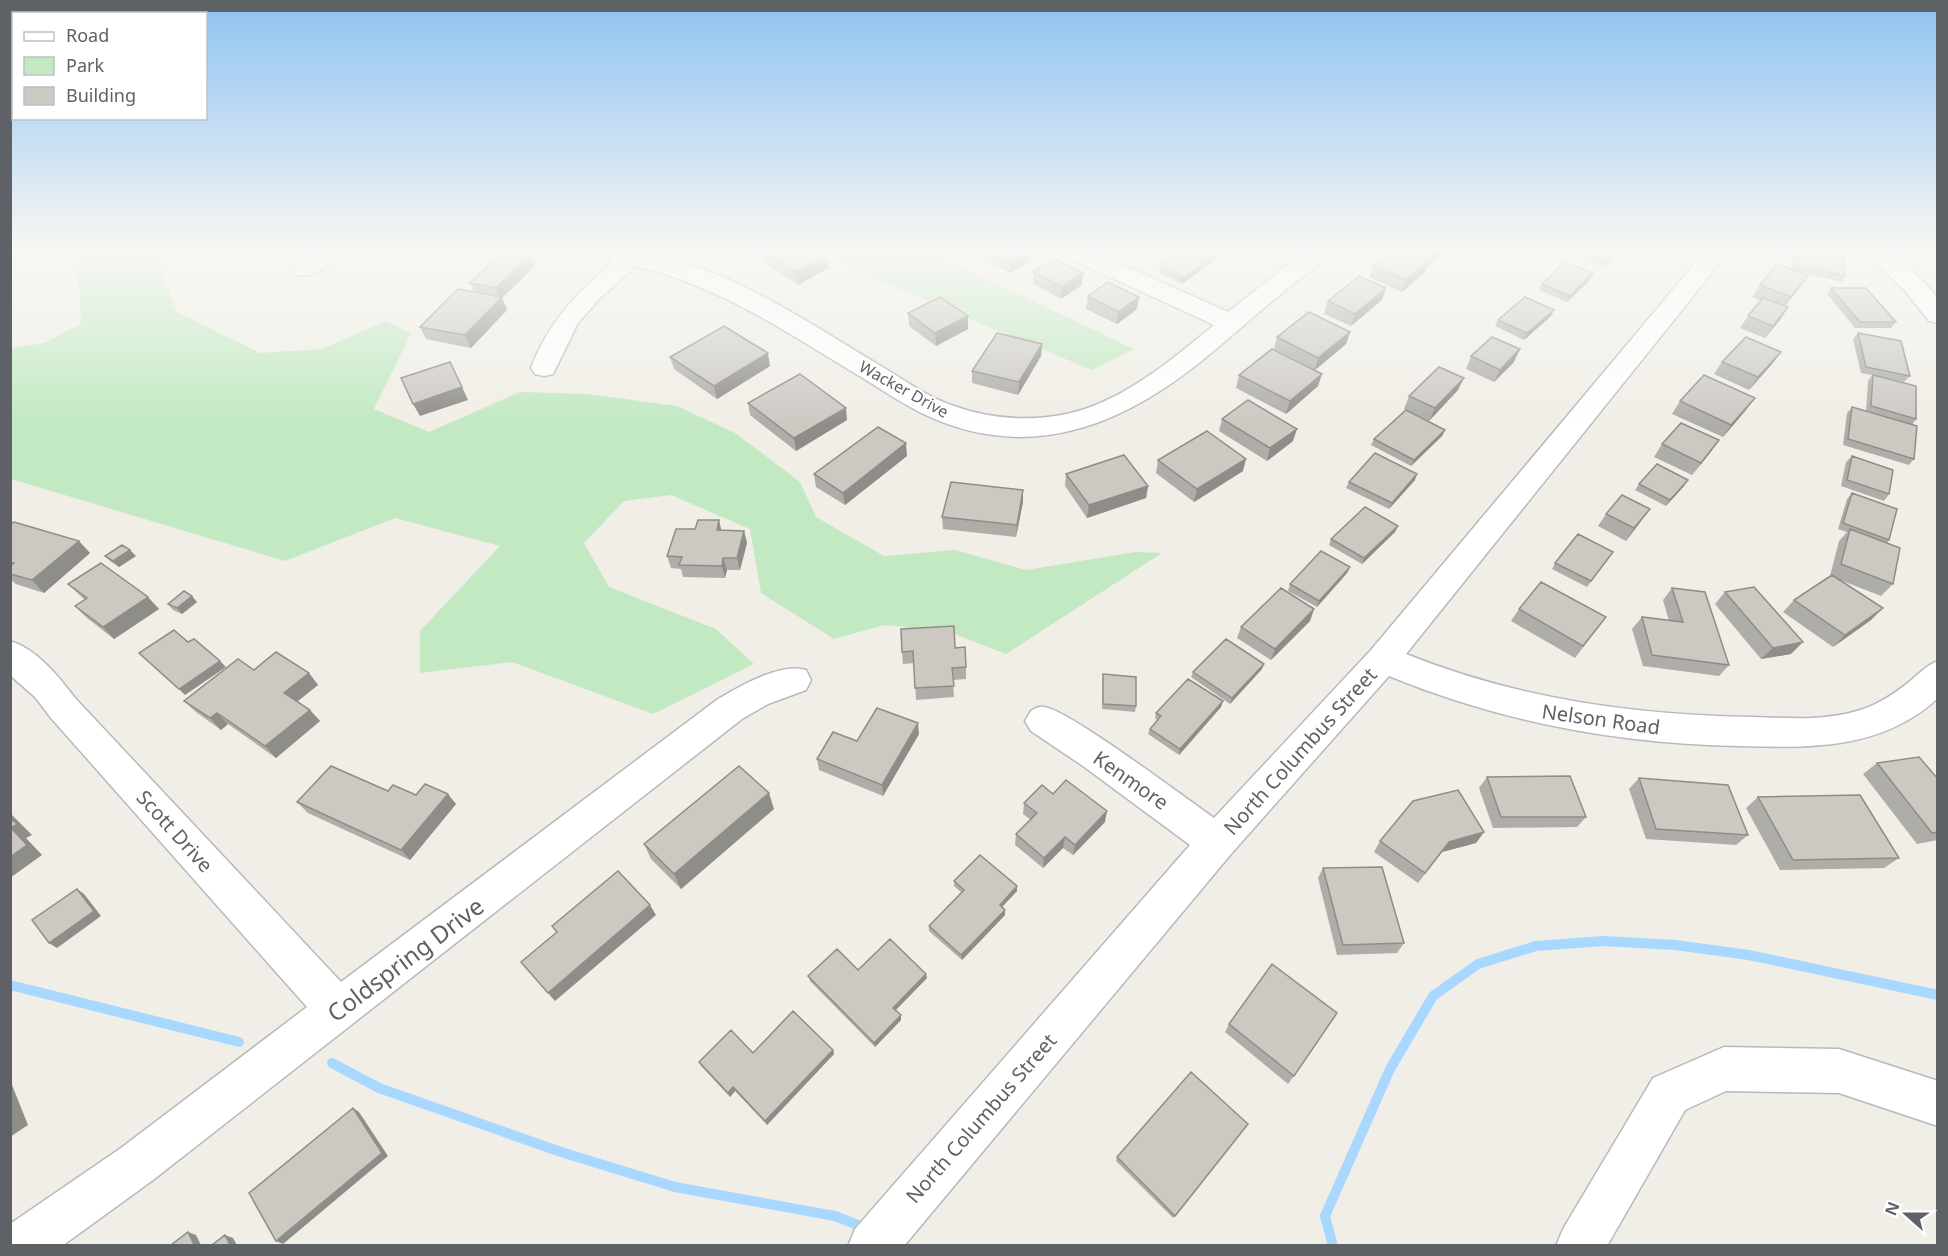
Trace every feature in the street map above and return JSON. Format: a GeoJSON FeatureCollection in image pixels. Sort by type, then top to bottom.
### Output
{"type":"FeatureCollection","features":[{"type":"Feature","properties":{"kind":"street"},"geometry":{"type":"LineString","coordinates":[[544,368],[555,336],[578,308]]}},
{"type":"Feature","properties":{"kind":"street","name":"Wacker Drive"},"geometry":{"type":"LineString","coordinates":[[761,308],[940,411],[969,422],[1002,428],[1037,429],[1102,414],[1129,402],[1186,362],[1251,308]]}},
{"type":"Feature","properties":{"kind":"street"},"geometry":{"type":"LineString","coordinates":[[1198,308],[1232,323]]}},
{"type":"Feature","properties":{"kind":"street","name":"North Columbus Street"},"geometry":{"type":"LineString","coordinates":[[872,1245],[1217,842],[1383,659],[1671,308]]}},
{"type":"Feature","properties":{"kind":"street","name":"Scott Drive"},"geometry":{"type":"LineString","coordinates":[[10,654],[47,687],[338,1010]]}},
{"type":"Feature","properties":{"kind":"street","name":"Nelson Road"},"geometry":{"type":"LineString","coordinates":[[1383,659],[1463,692],[1565,716],[1646,727],[1738,732],[1827,732],[1866,723],[1898,710],[1938,675]]}},
{"type":"Feature","properties":{"kind":"street","name":"Coldspring Drive"},"geometry":{"type":"LineString","coordinates":[[20,1245],[137,1164],[730,709],[756,694],[794,680]]}},
{"type":"Feature","properties":{"kind":"street","name":"Kenmore"},"geometry":{"type":"LineString","coordinates":[[1042,721],[1096,755],[1217,842]]}},
{"type":"Feature","properties":{"kind":"street"},"geometry":{"type":"LineString","coordinates":[[1580,1245],[1669,1094],[1724,1069],[1839,1071],[1938,1104]]}},
{"type":"Feature","properties":{"kind":"green space"},"geometry":{"type":"Polygon","coordinates":[[[80,308],[175,308],[177,312],[260,353],[322,349],[386,321],[411,333],[374,409],[429,432],[520,392],[588,394],[677,406],[735,433],[800,482],[816,517],[884,556],[955,550],[1026,570],[1135,552],[1162,553],[1006,654],[947,631],[884,625],[834,639],[761,593],[750,529],[671,495],[624,501],[584,543],[609,587],[716,629],[754,664],[653,714],[512,662],[420,673],[420,631],[500,546],[395,518],[285,561],[11,479],[11,348],[44,343],[81,324],[80,308]]]}},
{"type":"Feature","properties":{"kind":"green space"},"geometry":{"type":"Polygon","coordinates":[[[942,308],[1047,308],[1134,349],[1092,370],[942,308]]]}},
{"type":"Feature","properties":{"kind":"building"},"geometry":{"type":"Polygon","coordinates":[[[439,308],[492,308],[465,335],[420,327],[439,308]]]}},
{"type":"Feature","properties":{"kind":"building"},"geometry":{"type":"Polygon","coordinates":[[[919,308],[956,308],[968,316],[935,333],[908,313],[919,308]]]}},
{"type":"Feature","properties":{"kind":"building"},"geometry":{"type":"Polygon","coordinates":[[[1110,308],[1124,308],[1118,312],[1110,308]]]}},
{"type":"Feature","properties":{"kind":"building"},"geometry":{"type":"Polygon","coordinates":[[[1342,308],[1363,308],[1355,314],[1342,308]]]}},
{"type":"Feature","properties":{"kind":"building"},"geometry":{"type":"Polygon","coordinates":[[[1513,308],[1549,308],[1554,310],[1527,333],[1498,320],[1513,308]]]}},
{"type":"Feature","properties":{"kind":"building"},"geometry":{"type":"Polygon","coordinates":[[[1755,308],[1788,308],[1773,326],[1748,316],[1755,308]]]}},
{"type":"Feature","properties":{"kind":"building"},"geometry":{"type":"Polygon","coordinates":[[[1848,308],[1883,308],[1896,322],[1860,322],[1848,308]]]}},
{"type":"Feature","properties":{"kind":"building"},"geometry":{"type":"Polygon","coordinates":[[[1309,312],[1350,332],[1318,358],[1277,337],[1309,312]]]}},
{"type":"Feature","properties":{"kind":"building"},"geometry":{"type":"Polygon","coordinates":[[[724,326],[768,353],[714,386],[670,357],[724,326]]]}},
{"type":"Feature","properties":{"kind":"building"},"geometry":{"type":"Polygon","coordinates":[[[997,333],[1042,344],[1019,382],[972,371],[997,333]]]}},
{"type":"Feature","properties":{"kind":"building"},"geometry":{"type":"Polygon","coordinates":[[[1858,333],[1901,341],[1910,376],[1866,367],[1858,333]]]}},
{"type":"Feature","properties":{"kind":"building"},"geometry":{"type":"Polygon","coordinates":[[[1492,337],[1520,349],[1500,370],[1471,356],[1492,337]]]}},
{"type":"Feature","properties":{"kind":"building"},"geometry":{"type":"Polygon","coordinates":[[[1746,337],[1781,352],[1758,377],[1722,362],[1746,337]]]}},
{"type":"Feature","properties":{"kind":"building"},"geometry":{"type":"Polygon","coordinates":[[[1272,349],[1322,374],[1290,401],[1239,375],[1272,349]]]}},
{"type":"Feature","properties":{"kind":"building"},"geometry":{"type":"Polygon","coordinates":[[[450,362],[462,387],[413,404],[401,378],[450,362]]]}},
{"type":"Feature","properties":{"kind":"building"},"geometry":{"type":"Polygon","coordinates":[[[1439,367],[1464,378],[1435,408],[1409,396],[1439,367]]]}},
{"type":"Feature","properties":{"kind":"building"},"geometry":{"type":"Polygon","coordinates":[[[800,374],[846,408],[794,438],[748,403],[800,374]]]}},
{"type":"Feature","properties":{"kind":"building"},"geometry":{"type":"Polygon","coordinates":[[[1704,375],[1755,398],[1731,425],[1680,401],[1704,375]]]}},
{"type":"Feature","properties":{"kind":"building"},"geometry":{"type":"Polygon","coordinates":[[[1873,375],[1916,386],[1916,419],[1871,406],[1873,375]]]}},
{"type":"Feature","properties":{"kind":"building"},"geometry":{"type":"Polygon","coordinates":[[[1248,400],[1297,429],[1270,448],[1222,419],[1248,400]]]}},
{"type":"Feature","properties":{"kind":"building"},"geometry":{"type":"Polygon","coordinates":[[[1852,407],[1917,426],[1914,459],[1848,439],[1852,407]]]}},
{"type":"Feature","properties":{"kind":"building"},"geometry":{"type":"Polygon","coordinates":[[[1406,410],[1445,430],[1414,460],[1374,439],[1406,410]]]}},
{"type":"Feature","properties":{"kind":"building"},"geometry":{"type":"Polygon","coordinates":[[[1681,423],[1719,440],[1701,463],[1662,444],[1681,423]]]}},
{"type":"Feature","properties":{"kind":"building"},"geometry":{"type":"Polygon","coordinates":[[[878,427],[906,443],[843,493],[814,474],[878,427]]]}},
{"type":"Feature","properties":{"kind":"building"},"geometry":{"type":"Polygon","coordinates":[[[1207,431],[1246,459],[1197,489],[1158,460],[1207,431]]]}},
{"type":"Feature","properties":{"kind":"building"},"geometry":{"type":"Polygon","coordinates":[[[1375,453],[1417,474],[1392,503],[1349,482],[1375,453]]]}},
{"type":"Feature","properties":{"kind":"building"},"geometry":{"type":"Polygon","coordinates":[[[1124,455],[1148,486],[1089,505],[1066,474],[1124,455]]]}},
{"type":"Feature","properties":{"kind":"building"},"geometry":{"type":"Polygon","coordinates":[[[1852,456],[1893,470],[1889,494],[1847,480],[1852,456]]]}},
{"type":"Feature","properties":{"kind":"building"},"geometry":{"type":"Polygon","coordinates":[[[1657,464],[1688,480],[1670,500],[1639,484],[1657,464]]]}},
{"type":"Feature","properties":{"kind":"building"},"geometry":{"type":"Polygon","coordinates":[[[951,482],[1023,490],[1017,525],[942,517],[951,482]]]}},
{"type":"Feature","properties":{"kind":"building"},"geometry":{"type":"Polygon","coordinates":[[[1852,493],[1897,509],[1889,540],[1843,523],[1852,493]]]}},
{"type":"Feature","properties":{"kind":"building"},"geometry":{"type":"Polygon","coordinates":[[[1622,495],[1650,509],[1634,528],[1606,514],[1622,495]]]}},
{"type":"Feature","properties":{"kind":"building"},"geometry":{"type":"Polygon","coordinates":[[[1365,507],[1398,526],[1364,558],[1331,539],[1365,507]]]}},
{"type":"Feature","properties":{"kind":"building"},"geometry":{"type":"Polygon","coordinates":[[[698,520],[719,520],[717,530],[744,531],[737,558],[723,558],[722,566],[679,565],[682,557],[667,556],[676,529],[695,529],[698,520]]]}},
{"type":"Feature","properties":{"kind":"building"},"geometry":{"type":"Polygon","coordinates":[[[14,522],[79,541],[32,580],[10,574],[10,566],[14,563],[10,562],[10,524],[14,522]]]}},
{"type":"Feature","properties":{"kind":"building"},"geometry":{"type":"Polygon","coordinates":[[[1850,529],[1900,548],[1893,584],[1841,564],[1850,529]]]}},
{"type":"Feature","properties":{"kind":"building"},"geometry":{"type":"Polygon","coordinates":[[[1578,534],[1613,552],[1591,581],[1555,563],[1578,534]]]}},
{"type":"Feature","properties":{"kind":"building"},"geometry":{"type":"Polygon","coordinates":[[[122,545],[130,550],[113,561],[105,556],[122,545]]]}},
{"type":"Feature","properties":{"kind":"building"},"geometry":{"type":"Polygon","coordinates":[[[1321,551],[1350,567],[1319,601],[1290,584],[1321,551]]]}},
{"type":"Feature","properties":{"kind":"building"},"geometry":{"type":"Polygon","coordinates":[[[101,563],[148,597],[103,627],[75,606],[87,598],[68,584],[101,563]]]}},
{"type":"Feature","properties":{"kind":"building"},"geometry":{"type":"Polygon","coordinates":[[[1832,575],[1883,608],[1845,635],[1794,600],[1832,575]]]}},
{"type":"Feature","properties":{"kind":"building"},"geometry":{"type":"Polygon","coordinates":[[[1541,582],[1606,617],[1583,646],[1519,609],[1541,582]]]}},
{"type":"Feature","properties":{"kind":"building"},"geometry":{"type":"Polygon","coordinates":[[[1754,587],[1803,642],[1773,648],[1725,592],[1754,587]]]}},
{"type":"Feature","properties":{"kind":"building"},"geometry":{"type":"Polygon","coordinates":[[[1281,588],[1314,609],[1275,649],[1241,627],[1281,588]]]}},
{"type":"Feature","properties":{"kind":"building"},"geometry":{"type":"Polygon","coordinates":[[[1672,588],[1705,592],[1729,665],[1652,655],[1642,617],[1683,622],[1672,588]]]}},
{"type":"Feature","properties":{"kind":"building"},"geometry":{"type":"Polygon","coordinates":[[[184,591],[192,596],[177,608],[168,604],[184,591]]]}},
{"type":"Feature","properties":{"kind":"building"},"geometry":{"type":"Polygon","coordinates":[[[954,626],[955,648],[965,647],[966,667],[952,668],[954,686],[915,688],[913,651],[902,652],[901,629],[954,626]]]}},
{"type":"Feature","properties":{"kind":"building"},"geometry":{"type":"Polygon","coordinates":[[[174,630],[188,642],[194,639],[220,661],[179,689],[139,653],[174,630]]]}},
{"type":"Feature","properties":{"kind":"building"},"geometry":{"type":"Polygon","coordinates":[[[1226,639],[1264,664],[1232,698],[1193,672],[1226,639]]]}},
{"type":"Feature","properties":{"kind":"building"},"geometry":{"type":"Polygon","coordinates":[[[276,652],[309,673],[284,693],[310,710],[265,746],[217,713],[210,718],[184,701],[238,659],[254,670],[276,652]]]}},
{"type":"Feature","properties":{"kind":"building"},"geometry":{"type":"Polygon","coordinates":[[[1103,674],[1136,677],[1136,706],[1103,704],[1103,674]]]}},
{"type":"Feature","properties":{"kind":"building"},"geometry":{"type":"Polygon","coordinates":[[[1188,679],[1223,701],[1180,749],[1150,729],[1161,716],[1156,713],[1188,679]]]}},
{"type":"Feature","properties":{"kind":"building"},"geometry":{"type":"Polygon","coordinates":[[[877,708],[918,723],[882,785],[817,759],[833,732],[857,741],[877,708]]]}},
{"type":"Feature","properties":{"kind":"building"},"geometry":{"type":"Polygon","coordinates":[[[1919,757],[1938,779],[1938,832],[1932,833],[1877,763],[1919,757]]]}},
{"type":"Feature","properties":{"kind":"building"},"geometry":{"type":"Polygon","coordinates":[[[331,766],[388,791],[393,785],[416,795],[425,784],[448,794],[401,850],[297,802],[331,766]]]}},
{"type":"Feature","properties":{"kind":"building"},"geometry":{"type":"Polygon","coordinates":[[[739,766],[769,793],[674,874],[644,844],[739,766]]]}},
{"type":"Feature","properties":{"kind":"building"},"geometry":{"type":"Polygon","coordinates":[[[1570,776],[1586,817],[1501,817],[1487,777],[1570,776]]]}},
{"type":"Feature","properties":{"kind":"building"},"geometry":{"type":"Polygon","coordinates":[[[1639,778],[1728,785],[1748,835],[1656,829],[1639,778]]]}},
{"type":"Feature","properties":{"kind":"building"},"geometry":{"type":"Polygon","coordinates":[[[1066,780],[1107,811],[1075,845],[1065,837],[1044,858],[1016,834],[1037,813],[1024,803],[1042,785],[1053,794],[1066,780]]]}},
{"type":"Feature","properties":{"kind":"building"},"geometry":{"type":"Polygon","coordinates":[[[1458,790],[1484,832],[1449,842],[1425,873],[1380,841],[1413,801],[1458,790]]]}},
{"type":"Feature","properties":{"kind":"building"},"geometry":{"type":"Polygon","coordinates":[[[1860,795],[1899,858],[1793,860],[1758,797],[1860,795]]]}},
{"type":"Feature","properties":{"kind":"building"},"geometry":{"type":"Polygon","coordinates":[[[10,818],[17,824],[11,828],[27,845],[10,857],[10,818]]]}},
{"type":"Feature","properties":{"kind":"building"},"geometry":{"type":"Polygon","coordinates":[[[980,855],[1017,886],[1000,905],[1005,910],[961,955],[929,926],[964,890],[954,881],[980,855]]]}},
{"type":"Feature","properties":{"kind":"building"},"geometry":{"type":"Polygon","coordinates":[[[1382,867],[1404,943],[1343,945],[1323,868],[1382,867]]]}},
{"type":"Feature","properties":{"kind":"building"},"geometry":{"type":"Polygon","coordinates":[[[618,871],[650,905],[548,993],[521,962],[557,932],[552,926],[618,871]]]}},
{"type":"Feature","properties":{"kind":"building"},"geometry":{"type":"Polygon","coordinates":[[[77,889],[94,911],[49,943],[32,920],[77,889]]]}},
{"type":"Feature","properties":{"kind":"building"},"geometry":{"type":"Polygon","coordinates":[[[890,939],[926,974],[893,1008],[901,1015],[874,1043],[808,976],[837,949],[858,970],[890,939]]]}},
{"type":"Feature","properties":{"kind":"building"},"geometry":{"type":"Polygon","coordinates":[[[1272,964],[1337,1013],[1294,1076],[1229,1024],[1272,964]]]}},
{"type":"Feature","properties":{"kind":"building"},"geometry":{"type":"Polygon","coordinates":[[[793,1011],[833,1050],[765,1121],[733,1087],[728,1093],[699,1062],[731,1030],[753,1053],[793,1011]]]}},
{"type":"Feature","properties":{"kind":"building"},"geometry":{"type":"Polygon","coordinates":[[[1191,1072],[1248,1124],[1175,1216],[1117,1157],[1191,1072]]]}},
{"type":"Feature","properties":{"kind":"building"},"geometry":{"type":"Polygon","coordinates":[[[353,1108],[382,1153],[276,1241],[249,1193],[353,1108]]]}},
{"type":"Feature","properties":{"kind":"building"},"geometry":{"type":"Polygon","coordinates":[[[188,1232],[194,1245],[171,1245],[188,1232]]]}},
{"type":"Feature","properties":{"kind":"building"},"geometry":{"type":"Polygon","coordinates":[[[225,1235],[230,1245],[212,1245],[225,1235]]]}},
{"type":"Feature","properties":{"kind":"waterway"},"geometry":{"type":"LineString","coordinates":[[1333,1246],[1325,1216],[1390,1069],[1433,996],[1478,964],[1536,946],[1603,941],[1675,945],[1749,955],[1938,995]]}},
{"type":"Feature","properties":{"kind":"waterway"},"geometry":{"type":"LineString","coordinates":[[10,985],[239,1042]]}},
{"type":"Feature","properties":{"kind":"waterway"},"geometry":{"type":"LineString","coordinates":[[332,1063],[379,1088],[561,1152],[675,1187],[835,1216],[868,1229]]}}]}
